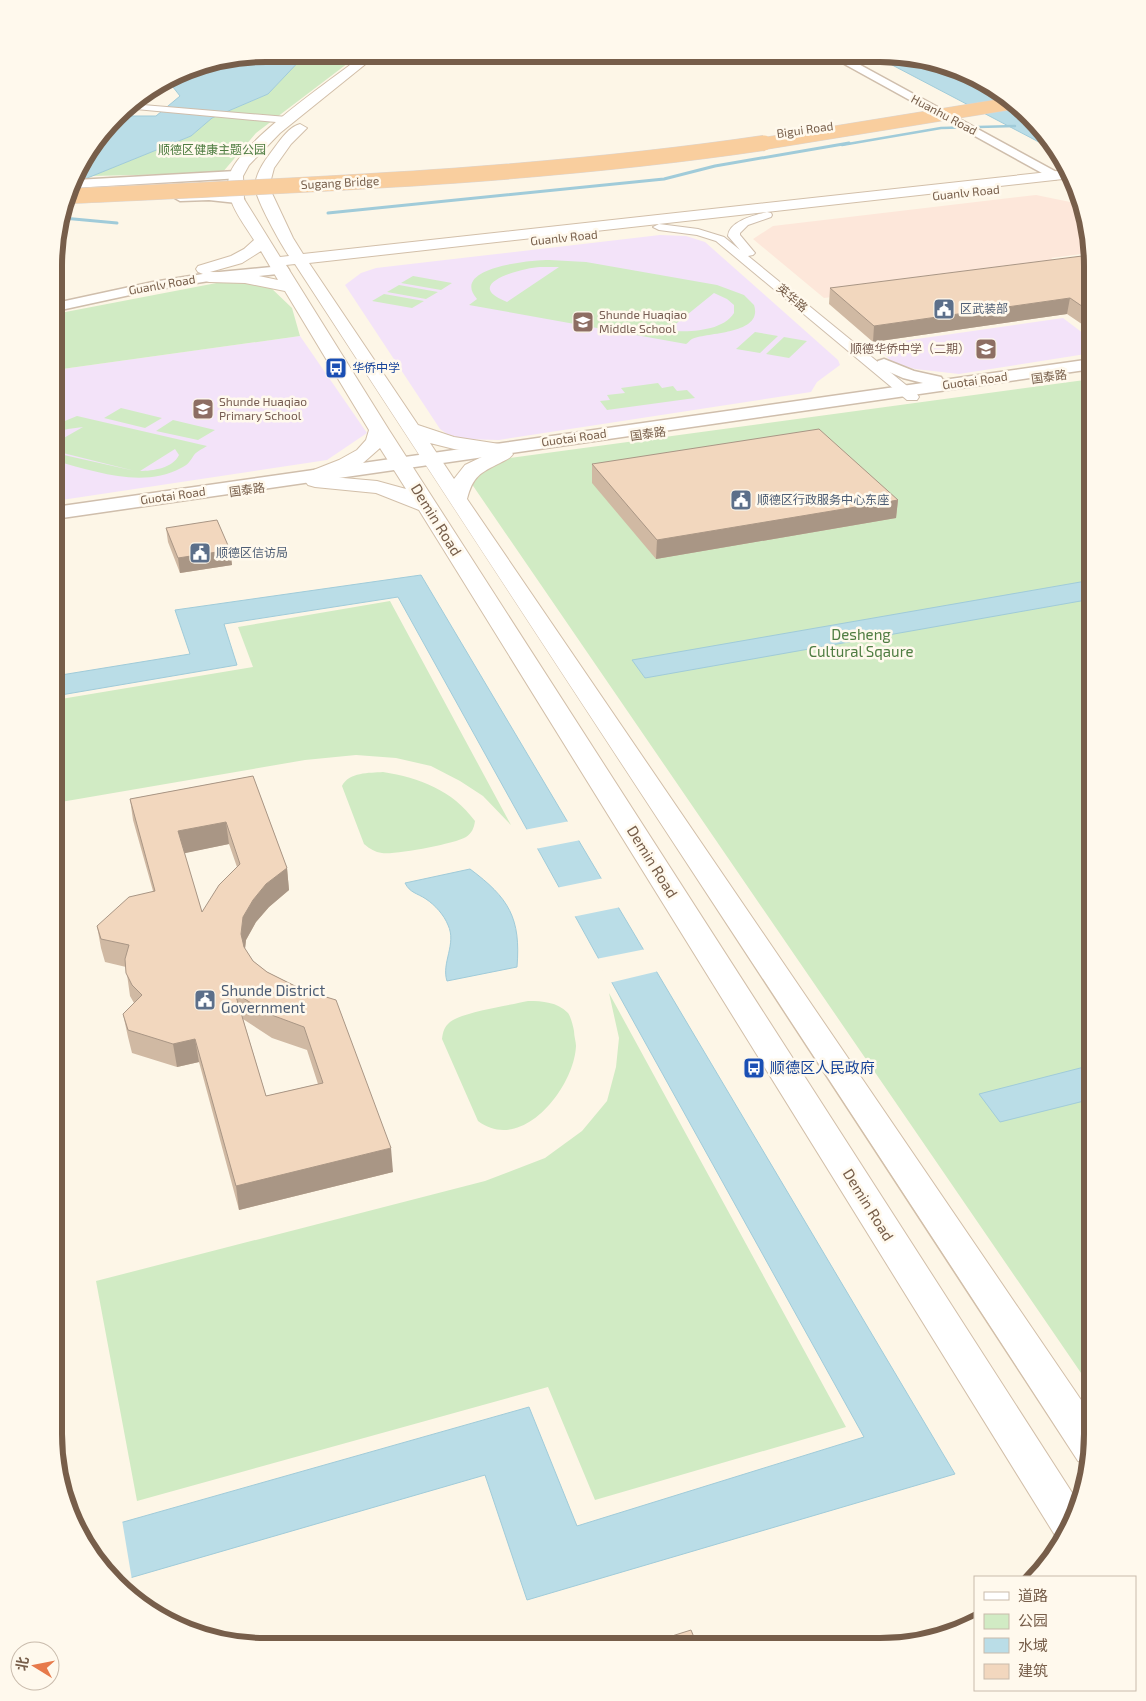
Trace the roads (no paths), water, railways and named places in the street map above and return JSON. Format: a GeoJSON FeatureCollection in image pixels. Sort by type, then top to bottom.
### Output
{"type":"FeatureCollection","features":[{"type":"Feature","properties":{"kind":"highway","name":"Bigui Road"},"geometry":{"type":"LineString","coordinates":[[605,159],[828,127],[995,98]]}},
{"type":"Feature","properties":{"kind":"highway","name":"Bigui Road"},"geometry":{"type":"LineString","coordinates":[[605,159],[714,151],[840,133],[1004,105]]}},
{"type":"Feature","properties":{"kind":"highway","name":"Sugang Bridge"},"geometry":{"type":"LineString","coordinates":[[78,189],[420,172],[605,159]]}},
{"type":"Feature","properties":{"kind":"highway","name":"Sugang Bridge"},"geometry":{"type":"LineString","coordinates":[[75,196],[424,179],[605,159]]}},
{"type":"Feature","properties":{"kind":"main road"},"geometry":{"type":"LineString","coordinates":[[237,187],[250,153],[286,120],[360,63]]}},
{"type":"Feature","properties":{"kind":"main road"},"geometry":{"type":"LineString","coordinates":[[286,260],[267,196],[262,187],[267,168],[286,141],[376,63]]}},
{"type":"Feature","properties":{"kind":"main road","name":"Guanlv Road"},"geometry":{"type":"LineString","coordinates":[[286,260],[360,256],[659,227],[1064,180]]}},
{"type":"Feature","properties":{"kind":"main road","name":"Guanlv Road"},"geometry":{"type":"LineString","coordinates":[[360,256],[1064,180]]}},
{"type":"Feature","properties":{"kind":"main road","name":"Demin Road"},"geometry":{"type":"LineString","coordinates":[[237,187],[286,260],[379,430],[1066,1517]]}},
{"type":"Feature","properties":{"kind":"main road"},"geometry":{"type":"LineString","coordinates":[[206,273],[245,278],[312,248],[360,256]]}},
{"type":"Feature","properties":{"kind":"main road"},"geometry":{"type":"LineString","coordinates":[[206,273],[252,252],[286,260],[332,279],[411,429],[907,1168],[1084,1437]]}},
{"type":"Feature","properties":{"kind":"main road"},"geometry":{"type":"LineString","coordinates":[[332,279],[360,256]]}},
{"type":"Feature","properties":{"kind":"main road"},"geometry":{"type":"LineString","coordinates":[[411,429],[434,440],[501,452]]}},
{"type":"Feature","properties":{"kind":"main road"},"geometry":{"type":"LineString","coordinates":[[316,478],[368,452],[378,440],[379,430]]}},
{"type":"Feature","properties":{"kind":"main road"},"geometry":{"type":"LineString","coordinates":[[457,499],[460,482],[466,473],[501,452]]}},
{"type":"Feature","properties":{"kind":"main road"},"geometry":{"type":"LineString","coordinates":[[316,478],[377,487],[395,492],[428,506]]}},
{"type":"Feature","properties":{"kind":"street","name":"Huanhu Road"},"geometry":{"type":"LineString","coordinates":[[848,63],[1063,177]]}},
{"type":"Feature","properties":{"kind":"street"},"geometry":{"type":"LineString","coordinates":[[139,107],[286,120]]}},
{"type":"Feature","properties":{"kind":"street"},"geometry":{"type":"LineString","coordinates":[[80,184],[159,180],[237,187]]}},
{"type":"Feature","properties":{"kind":"street"},"geometry":{"type":"LineString","coordinates":[[72,203],[209,196],[237,187]]}},
{"type":"Feature","properties":{"kind":"street","name":"英华路"},"geometry":{"type":"LineString","coordinates":[[767,215],[744,224],[734,232],[734,236],[760,263],[912,393]]}},
{"type":"Feature","properties":{"kind":"street","name":"英华路"},"geometry":{"type":"LineString","coordinates":[[659,227],[698,232],[720,239],[879,365]]}},
{"type":"Feature","properties":{"kind":"street","name":"Guanlv Road"},"geometry":{"type":"LineString","coordinates":[[62,295],[286,260]]}},
{"type":"Feature","properties":{"kind":"street","name":"Guanlv Road"},"geometry":{"type":"LineString","coordinates":[[62,306],[206,273]]}},
{"type":"Feature","properties":{"kind":"street"},"geometry":{"type":"LineString","coordinates":[[858,397],[871,390],[876,384],[879,365],[925,379],[963,383]]}},
{"type":"Feature","properties":{"kind":"street","name":"Guotai Road"},"geometry":{"type":"LineString","coordinates":[[501,452],[858,397],[912,393],[963,383],[1084,365]]}},
{"type":"Feature","properties":{"kind":"street","name":"国泰路"},"geometry":{"type":"LineString","coordinates":[[433,462],[912,393],[1084,371]]}},
{"type":"Feature","properties":{"kind":"street","name":"Guotai Road"},"geometry":{"type":"LineString","coordinates":[[62,512],[433,462]]}},
{"type":"Feature","properties":{"kind":"street","name":"国泰路"},"geometry":{"type":"LineString","coordinates":[[62,516],[316,478]]}},
{"type":"Feature","properties":{"kind":"water"},"geometry":{"type":"Polygon","coordinates":[[[253,63],[297,63],[268,94],[212,118],[191,136],[82,180],[97,153],[129,116],[156,116],[180,96],[172,86],[214,69],[253,63]]]}},
{"type":"Feature","properties":{"kind":"water"},"geometry":{"type":"Polygon","coordinates":[[[888,63],[932,69],[970,84],[993,97],[1014,113],[1042,144],[888,63]]]}},
{"type":"Feature","properties":{"kind":"water"},"geometry":{"type":"Polygon","coordinates":[[[421,575],[955,1474],[527,1600],[485,1475],[122,1579],[105,1559],[88,1532],[529,1407],[577,1526],[864,1437],[398,597],[224,624],[237,665],[62,695],[62,675],[190,654],[175,610],[421,575]]]}},
{"type":"Feature","properties":{"kind":"water"},"geometry":{"type":"Polygon","coordinates":[[[1084,581],[1084,600],[645,678],[632,660],[1084,581]]]}},
{"type":"Feature","properties":{"kind":"water"},"geometry":{"type":"Polygon","coordinates":[[[470,869],[494,890],[510,910],[517,935],[517,967],[447,981],[446,967],[451,939],[448,925],[436,907],[411,891],[405,883],[470,869]]]}},
{"type":"Feature","properties":{"kind":"water"},"geometry":{"type":"Polygon","coordinates":[[[1084,1067],[1084,1101],[1000,1122],[979,1094],[1084,1067]]]}},
{"type":"Feature","properties":{"kind":"waterway"},"geometry":{"type":"LineString","coordinates":[[842,145],[941,128],[1015,126]]}},
{"type":"Feature","properties":{"kind":"waterway"},"geometry":{"type":"LineString","coordinates":[[328,213],[664,179],[715,166],[849,143]]}},
{"type":"Feature","properties":{"kind":"waterway"},"geometry":{"type":"LineString","coordinates":[[68,218],[117,223]]}},
{"type":"Feature","properties":{"kind":"place","name":"区武装部"},"geometry":{"type":"Point","coordinates":[944,309]}},
{"type":"Feature","properties":{"kind":"place","name":"Shunde Huaqiao Middle School"},"geometry":{"type":"Point","coordinates":[583,322]}},
{"type":"Feature","properties":{"kind":"place","name":"顺德华侨中学（二期）"},"geometry":{"type":"Point","coordinates":[986,349]}},
{"type":"Feature","properties":{"kind":"place","name":"华侨中学"},"geometry":{"type":"Point","coordinates":[336,368]}},
{"type":"Feature","properties":{"kind":"place","name":"Shunde Huaqiao Primary School"},"geometry":{"type":"Point","coordinates":[203,409]}},
{"type":"Feature","properties":{"kind":"place","name":"顺德区行政服务中心东座"},"geometry":{"type":"Point","coordinates":[741,500]}},
{"type":"Feature","properties":{"kind":"place","name":"顺德区信访局"},"geometry":{"type":"Point","coordinates":[200,553]}},
{"type":"Feature","properties":{"kind":"place","name":"Shunde District Government"},"geometry":{"type":"Point","coordinates":[205,1000]}},
{"type":"Feature","properties":{"kind":"place","name":"顺德区人民政府"},"geometry":{"type":"Point","coordinates":[754,1068]}},
{"type":"Feature","properties":{"kind":"park label","name":"顺德区健康主题公园"},"geometry":{"type":"Point","coordinates":[212,150]}},
{"type":"Feature","properties":{"kind":"park label","name":"Desheng Cultural Sqaure"},"geometry":{"type":"Point","coordinates":[861,644]}}]}
